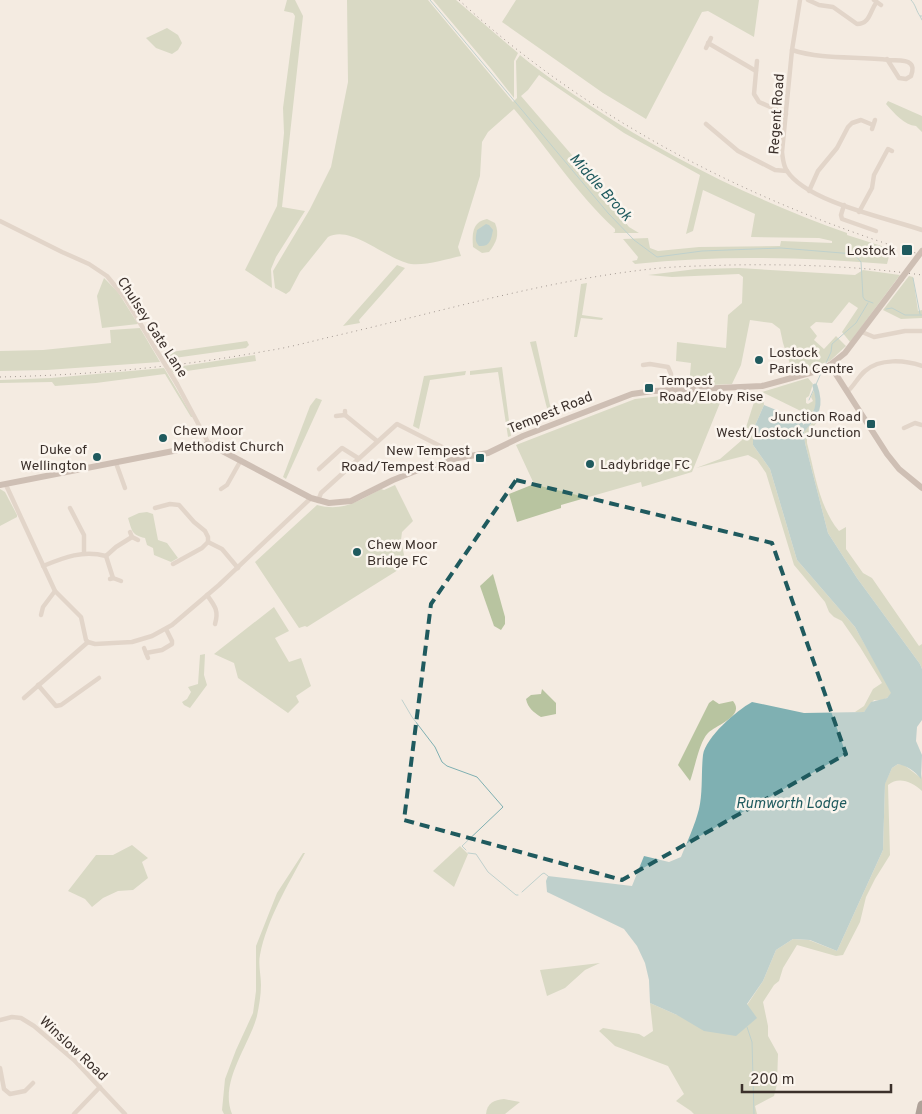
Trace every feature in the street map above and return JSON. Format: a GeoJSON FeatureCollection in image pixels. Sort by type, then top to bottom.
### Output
{"type":"FeatureCollection","features":[{"type":"Feature","properties":{"kind":"highway"},"geometry":{"type":"LineString","coordinates":[[920,1114],[922,1105]]}},
{"type":"Feature","properties":{"kind":"street","name":"Regent Road"},"geometry":{"type":"LineString","coordinates":[[800,0],[792,50],[782,152],[787,171],[809,191],[859,212],[922,230]]}},
{"type":"Feature","properties":{"kind":"street"},"geometry":{"type":"LineString","coordinates":[[808,0],[819,5],[833,7],[857,24],[865,23],[877,3]]}},
{"type":"Feature","properties":{"kind":"street"},"geometry":{"type":"LineString","coordinates":[[711,38],[707,46],[756,70]]}},
{"type":"Feature","properties":{"kind":"street"},"geometry":{"type":"LineString","coordinates":[[792,50],[814,56],[872,57],[910,64],[913,69],[911,76],[906,79],[899,78],[887,60]]}},
{"type":"Feature","properties":{"kind":"street"},"geometry":{"type":"LineString","coordinates":[[757,61],[754,94],[756,99],[786,114]]}},
{"type":"Feature","properties":{"kind":"street"},"geometry":{"type":"LineString","coordinates":[[809,191],[818,172],[852,123],[861,120],[874,125]]}},
{"type":"Feature","properties":{"kind":"street"},"geometry":{"type":"LineString","coordinates":[[706,124],[738,151],[775,170],[787,171]]}},
{"type":"Feature","properties":{"kind":"street"},"geometry":{"type":"LineString","coordinates":[[859,212],[872,188],[874,175],[888,150],[892,151]]}},
{"type":"Feature","properties":{"kind":"street"},"geometry":{"type":"LineString","coordinates":[[844,205],[841,214],[842,219],[876,231]]}},
{"type":"Feature","properties":{"kind":"street","name":"Chulsey Gate Lane"},"geometry":{"type":"LineString","coordinates":[[0,221],[89,264],[107,276],[125,298],[177,384],[209,444]]}},
{"type":"Feature","properties":{"kind":"street"},"geometry":{"type":"LineString","coordinates":[[922,251],[862,332],[845,353],[830,365],[882,448],[899,469],[922,488]]}},
{"type":"Feature","properties":{"kind":"street"},"geometry":{"type":"LineString","coordinates":[[862,332],[874,337],[922,330]]}},
{"type":"Feature","properties":{"kind":"street"},"geometry":{"type":"LineString","coordinates":[[847,392],[859,377],[872,366],[892,362],[922,366]]}},
{"type":"Feature","properties":{"kind":"street"},"geometry":{"type":"LineString","coordinates":[[643,365],[650,364],[668,367],[671,374],[670,390]]}},
{"type":"Feature","properties":{"kind":"street","name":"Tempest Road"},"geometry":{"type":"LineString","coordinates":[[209,444],[310,498],[329,504],[351,501],[406,475],[458,458],[488,453],[523,436],[641,392],[762,386],[830,365]]}},
{"type":"Feature","properties":{"kind":"street"},"geometry":{"type":"LineString","coordinates":[[336,416],[345,413],[377,441]]}},
{"type":"Feature","properties":{"kind":"street"},"geometry":{"type":"LineString","coordinates":[[904,428],[916,423],[922,425]]}},
{"type":"Feature","properties":{"kind":"street"},"geometry":{"type":"LineString","coordinates":[[318,501],[321,493],[397,424],[452,452],[458,458]]}},
{"type":"Feature","properties":{"kind":"street"},"geometry":{"type":"LineString","coordinates":[[209,444],[3,485],[55,591],[81,617],[84,636],[88,642],[95,644],[132,642],[142,640],[166,629],[238,568],[310,498]]}},
{"type":"Feature","properties":{"kind":"street"},"geometry":{"type":"LineString","coordinates":[[320,469],[342,448],[358,458]]}},
{"type":"Feature","properties":{"kind":"street"},"geometry":{"type":"LineString","coordinates":[[322,456],[327,462]]}},
{"type":"Feature","properties":{"kind":"street"},"geometry":{"type":"LineString","coordinates":[[220,488],[227,487],[241,460]]}},
{"type":"Feature","properties":{"kind":"street"},"geometry":{"type":"LineString","coordinates":[[116,463],[125,488]]}},
{"type":"Feature","properties":{"kind":"street"},"geometry":{"type":"LineString","coordinates":[[155,508],[170,504],[182,507],[194,522],[205,531],[208,542]]}},
{"type":"Feature","properties":{"kind":"street"},"geometry":{"type":"LineString","coordinates":[[70,508],[75,512],[84,535],[84,554]]}},
{"type":"Feature","properties":{"kind":"street"},"geometry":{"type":"LineString","coordinates":[[44,566],[68,556],[84,554],[106,556],[133,536]]}},
{"type":"Feature","properties":{"kind":"street"},"geometry":{"type":"LineString","coordinates":[[208,542],[222,549],[238,568]]}},
{"type":"Feature","properties":{"kind":"street"},"geometry":{"type":"LineString","coordinates":[[173,564],[200,549],[208,542]]}},
{"type":"Feature","properties":{"kind":"street"},"geometry":{"type":"LineString","coordinates":[[106,556],[111,578],[121,581]]}},
{"type":"Feature","properties":{"kind":"street"},"geometry":{"type":"LineString","coordinates":[[41,616],[43,607],[55,591]]}},
{"type":"Feature","properties":{"kind":"street"},"geometry":{"type":"LineString","coordinates":[[207,595],[217,608],[220,616],[216,624]]}},
{"type":"Feature","properties":{"kind":"street"},"geometry":{"type":"LineString","coordinates":[[144,648],[147,656],[172,644],[166,629]]}},
{"type":"Feature","properties":{"kind":"street"},"geometry":{"type":"LineString","coordinates":[[24,698],[88,642]]}},
{"type":"Feature","properties":{"kind":"street"},"geometry":{"type":"LineString","coordinates":[[38,685],[56,706],[99,678]]}},
{"type":"Feature","properties":{"kind":"street","name":"Winslow Road"},"geometry":{"type":"LineString","coordinates":[[0,1020],[12,1017],[27,1021],[74,1060],[125,1114]]}},
{"type":"Feature","properties":{"kind":"street"},"geometry":{"type":"LineString","coordinates":[[0,1068],[4,1089],[10,1094],[25,1092],[34,1083]]}},
{"type":"Feature","properties":{"kind":"street"},"geometry":{"type":"LineString","coordinates":[[74,1114],[100,1087]]}},
{"type":"Feature","properties":{"kind":"highlighted area"},"geometry":{"type":"Polygon","coordinates":[[[516,480],[772,543],[846,754],[622,880],[404,820],[431,604],[516,480]]]}},
{"type":"Feature","properties":{"kind":"green space"},"geometry":{"type":"Polygon","coordinates":[[[287,0],[295,0],[303,16],[282,207],[305,211],[276,257],[271,269],[272,288],[245,270],[277,206],[284,133],[283,108],[295,16],[293,13],[284,11],[287,0]]]}},
{"type":"Feature","properties":{"kind":"green space"},"geometry":{"type":"Polygon","coordinates":[[[347,0],[428,0],[513,102],[517,98],[516,61],[520,55],[591,106],[683,161],[748,193],[813,221],[847,233],[847,235],[891,249],[887,264],[824,260],[729,258],[635,264],[632,261],[637,260],[638,257],[623,239],[648,238],[650,248],[658,251],[699,247],[780,246],[781,241],[832,243],[832,241],[819,238],[751,237],[755,214],[703,190],[693,231],[686,234],[700,175],[624,133],[539,75],[521,96],[571,154],[629,227],[639,233],[613,233],[615,229],[575,186],[514,109],[488,132],[482,142],[480,176],[458,247],[461,256],[429,263],[411,264],[401,261],[358,239],[337,234],[328,237],[300,272],[290,291],[286,294],[275,288],[273,271],[310,209],[331,167],[348,82],[347,0]]]}},
{"type":"Feature","properties":{"kind":"green space"},"geometry":{"type":"Polygon","coordinates":[[[433,0],[456,0],[518,53],[514,61],[514,98],[492,70],[433,0]]]}},
{"type":"Feature","properties":{"kind":"green space"},"geometry":{"type":"Polygon","coordinates":[[[516,0],[759,0],[754,37],[708,11],[702,12],[646,119],[603,93],[502,22],[516,0]]]}},
{"type":"Feature","properties":{"kind":"green space"},"geometry":{"type":"Polygon","coordinates":[[[167,28],[178,35],[182,43],[178,50],[172,54],[156,48],[146,38],[167,28]]]}},
{"type":"Feature","properties":{"kind":"green space"},"geometry":{"type":"Polygon","coordinates":[[[888,101],[922,116],[922,132],[916,126],[900,118],[886,104],[888,101]]]}},
{"type":"Feature","properties":{"kind":"green space"},"geometry":{"type":"Polygon","coordinates":[[[487,219],[495,223],[497,235],[489,252],[482,253],[473,247],[473,233],[478,223],[487,219]]]}},
{"type":"Feature","properties":{"kind":"green space"},"geometry":{"type":"Polygon","coordinates":[[[397,265],[405,268],[359,320],[360,323],[343,326],[397,265]]]}},
{"type":"Feature","properties":{"kind":"green space"},"geometry":{"type":"Polygon","coordinates":[[[739,268],[855,275],[863,270],[900,275],[850,342],[842,332],[858,308],[849,302],[832,323],[816,322],[810,327],[817,336],[814,340],[824,349],[836,336],[846,346],[830,361],[793,373],[780,329],[772,323],[750,320],[741,365],[732,384],[689,386],[691,363],[676,361],[677,342],[726,348],[728,315],[742,303],[743,277],[739,274],[672,277],[648,275],[696,269],[739,268]]]}},
{"type":"Feature","properties":{"kind":"green space"},"geometry":{"type":"Polygon","coordinates":[[[909,276],[913,277],[918,311],[922,310],[922,318],[901,319],[883,310],[909,276]]]}},
{"type":"Feature","properties":{"kind":"green space"},"geometry":{"type":"Polygon","coordinates":[[[104,278],[118,292],[138,324],[102,328],[97,296],[104,278]]]}},
{"type":"Feature","properties":{"kind":"green space"},"geometry":{"type":"Polygon","coordinates":[[[587,283],[582,315],[603,318],[602,320],[581,318],[577,337],[574,337],[581,284],[587,283]]]}},
{"type":"Feature","properties":{"kind":"green space"},"geometry":{"type":"Polygon","coordinates":[[[140,328],[160,362],[47,370],[0,371],[0,351],[43,350],[111,343],[110,330],[140,328]]]}},
{"type":"Feature","properties":{"kind":"green space"},"geometry":{"type":"Polygon","coordinates":[[[247,341],[249,345],[246,348],[167,359],[163,356],[164,353],[247,341]]]}},
{"type":"Feature","properties":{"kind":"green space"},"geometry":{"type":"Polygon","coordinates":[[[536,341],[553,419],[550,420],[530,342],[536,341]]]}},
{"type":"Feature","properties":{"kind":"green space"},"geometry":{"type":"Polygon","coordinates":[[[255,355],[256,361],[173,373],[170,368],[255,355]]]}},
{"type":"Feature","properties":{"kind":"green space"},"geometry":{"type":"Polygon","coordinates":[[[502,367],[511,436],[508,437],[498,372],[470,375],[470,371],[502,367]]]}},
{"type":"Feature","properties":{"kind":"green space"},"geometry":{"type":"Polygon","coordinates":[[[164,368],[193,417],[191,417],[165,374],[55,386],[52,382],[0,383],[0,380],[51,378],[164,368]]]}},
{"type":"Feature","properties":{"kind":"green space"},"geometry":{"type":"Polygon","coordinates":[[[466,371],[465,375],[430,380],[419,429],[413,426],[424,376],[466,371]]]}},
{"type":"Feature","properties":{"kind":"green space"},"geometry":{"type":"Polygon","coordinates":[[[808,378],[813,384],[809,396],[806,398],[806,403],[808,404],[813,401],[811,397],[814,390],[817,400],[811,416],[762,392],[808,378]]]}},
{"type":"Feature","properties":{"kind":"green space"},"geometry":{"type":"Polygon","coordinates":[[[724,393],[692,472],[642,487],[641,482],[561,505],[561,508],[517,522],[509,494],[534,484],[516,445],[635,399],[669,395],[724,393]]]}},
{"type":"Feature","properties":{"kind":"green space"},"geometry":{"type":"Polygon","coordinates":[[[763,396],[764,405],[753,430],[753,445],[770,469],[797,560],[855,627],[892,693],[884,699],[874,700],[864,712],[855,712],[864,706],[873,689],[882,683],[842,621],[829,612],[825,602],[794,565],[766,473],[757,460],[748,455],[696,468],[720,459],[742,440],[755,399],[763,396]]]}},
{"type":"Feature","properties":{"kind":"green space"},"geometry":{"type":"Polygon","coordinates":[[[316,398],[322,400],[286,479],[283,477],[310,406],[316,398]]]}},
{"type":"Feature","properties":{"kind":"green space"},"geometry":{"type":"Polygon","coordinates":[[[814,421],[817,422],[807,435],[807,443],[822,501],[832,522],[839,531],[846,527],[846,549],[863,573],[872,578],[919,646],[922,644],[922,669],[857,578],[828,533],[805,443],[804,431],[814,421]]]}},
{"type":"Feature","properties":{"kind":"green space"},"geometry":{"type":"Polygon","coordinates":[[[395,485],[413,521],[402,532],[401,540],[406,565],[307,627],[299,628],[255,562],[317,505],[326,507],[343,506],[381,489],[384,490],[395,485]]]}},
{"type":"Feature","properties":{"kind":"green space"},"geometry":{"type":"Polygon","coordinates":[[[0,489],[5,492],[17,517],[0,526],[0,489]]]}},
{"type":"Feature","properties":{"kind":"green space"},"geometry":{"type":"Polygon","coordinates":[[[147,512],[153,514],[158,540],[167,543],[178,558],[171,562],[154,555],[153,548],[147,545],[145,538],[133,531],[128,518],[147,512]]]}},
{"type":"Feature","properties":{"kind":"green space"},"geometry":{"type":"Polygon","coordinates":[[[493,574],[505,617],[505,624],[501,630],[494,626],[480,586],[493,574]]]}},
{"type":"Feature","properties":{"kind":"green space"},"geometry":{"type":"Polygon","coordinates":[[[274,607],[289,631],[275,638],[289,662],[301,658],[311,686],[296,696],[299,702],[288,713],[238,678],[234,663],[214,654],[274,607]]]}},
{"type":"Feature","properties":{"kind":"green space"},"geometry":{"type":"Polygon","coordinates":[[[205,654],[204,675],[207,685],[190,708],[182,702],[187,699],[191,692],[188,687],[198,684],[200,655],[205,654]]]}},
{"type":"Feature","properties":{"kind":"green space"},"geometry":{"type":"Polygon","coordinates":[[[542,689],[556,703],[556,714],[541,717],[528,705],[526,699],[531,695],[541,694],[542,689]]]}},
{"type":"Feature","properties":{"kind":"green space"},"geometry":{"type":"Polygon","coordinates":[[[713,700],[719,704],[733,701],[736,711],[729,719],[705,737],[690,781],[678,765],[709,703],[713,700]]]}},
{"type":"Feature","properties":{"kind":"green space"},"geometry":{"type":"Polygon","coordinates":[[[898,764],[904,765],[921,778],[922,774],[922,791],[905,781],[892,782],[888,785],[890,855],[866,897],[860,922],[843,955],[836,956],[797,945],[783,968],[779,981],[774,985],[763,1002],[768,1036],[778,1054],[777,1084],[774,1096],[755,1106],[757,1114],[694,1114],[676,1101],[684,1094],[668,1066],[615,1046],[599,1031],[603,1028],[639,1034],[644,1037],[653,1031],[650,1003],[677,1015],[747,1005],[763,981],[776,950],[793,939],[809,940],[837,951],[883,850],[885,783],[892,768],[898,764]]]}},
{"type":"Feature","properties":{"kind":"green space"},"geometry":{"type":"Polygon","coordinates":[[[132,845],[148,858],[142,862],[148,878],[133,890],[118,891],[103,898],[92,907],[85,899],[68,891],[96,855],[113,855],[132,845]]]}},
{"type":"Feature","properties":{"kind":"green space"},"geometry":{"type":"Polygon","coordinates":[[[460,846],[468,854],[454,887],[433,871],[460,846]]]}},
{"type":"Feature","properties":{"kind":"green space"},"geometry":{"type":"Polygon","coordinates":[[[303,853],[305,853],[273,915],[263,942],[259,958],[261,989],[257,1016],[232,1077],[229,1089],[229,1102],[232,1114],[224,1114],[222,1110],[225,1079],[253,1013],[256,991],[256,946],[277,893],[303,853]]]}},
{"type":"Feature","properties":{"kind":"green space"},"geometry":{"type":"Polygon","coordinates":[[[600,963],[585,970],[565,988],[547,996],[540,970],[600,963]]]}},
{"type":"Feature","properties":{"kind":"green space"},"geometry":{"type":"Polygon","coordinates":[[[504,1099],[520,1102],[505,1114],[486,1114],[488,1107],[492,1103],[504,1099]]]}},
{"type":"Feature","properties":{"kind":"water"},"geometry":{"type":"Polygon","coordinates":[[[486,224],[493,230],[492,237],[488,244],[479,246],[476,240],[477,230],[486,224]]]}},
{"type":"Feature","properties":{"kind":"water","name":"Rumworth Lodge"},"geometry":{"type":"Polygon","coordinates":[[[764,405],[803,421],[805,443],[828,533],[857,578],[920,664],[922,669],[922,720],[917,727],[916,741],[922,755],[921,779],[905,766],[898,764],[892,768],[885,784],[883,850],[837,951],[810,940],[793,939],[776,950],[763,981],[747,1004],[757,1018],[736,1036],[704,1031],[677,1015],[650,1003],[649,980],[645,963],[637,946],[624,929],[547,892],[546,881],[548,876],[632,886],[644,856],[669,862],[681,857],[699,809],[705,748],[723,725],[752,702],[804,713],[864,712],[871,702],[887,698],[891,693],[855,627],[797,560],[770,469],[753,445],[753,430],[764,405]]]}},
{"type":"Feature","properties":{"kind":"waterway","name":"Middle Brook"},"geometry":{"type":"LineString","coordinates":[[430,0],[608,213],[634,240],[657,257],[702,251],[781,248],[854,254],[861,262],[863,297],[865,300],[873,303]]}},
{"type":"Feature","properties":{"kind":"waterway"},"geometry":{"type":"LineString","coordinates":[[911,0],[920,16]]}},
{"type":"Feature","properties":{"kind":"waterway"},"geometry":{"type":"LineString","coordinates":[[922,16],[920,16],[922,20]]}},
{"type":"Feature","properties":{"kind":"waterway"},"geometry":{"type":"LineString","coordinates":[[913,278],[920,314]]}},
{"type":"Feature","properties":{"kind":"waterway"},"geometry":{"type":"LineString","coordinates":[[826,363],[832,344],[856,323],[868,303]]}},
{"type":"Feature","properties":{"kind":"waterway","name":"Middle Brook"},"geometry":{"type":"LineString","coordinates":[[886,309],[892,308],[905,315],[922,315]]}},
{"type":"Feature","properties":{"kind":"waterway"},"geometry":{"type":"LineString","coordinates":[[809,400],[822,371]]}},
{"type":"Feature","properties":{"kind":"waterway"},"geometry":{"type":"LineString","coordinates":[[803,429],[812,419],[817,409],[818,399],[815,386]]}},
{"type":"Feature","properties":{"kind":"waterway"},"geometry":{"type":"LineString","coordinates":[[402,700],[412,717],[435,747],[442,762],[447,766],[477,777],[503,807],[462,846],[466,850]]}},
{"type":"Feature","properties":{"kind":"waterway"},"geometry":{"type":"LineString","coordinates":[[468,853],[476,854],[488,872],[518,895]]}},
{"type":"Feature","properties":{"kind":"waterway"},"geometry":{"type":"LineString","coordinates":[[522,892],[542,874],[544,873],[548,876]]}},
{"type":"Feature","properties":{"kind":"waterway"},"geometry":{"type":"LineString","coordinates":[[747,1027],[752,1042],[754,1114]]}},
{"type":"Feature","properties":{"kind":"railway"},"geometry":{"type":"LineString","coordinates":[[459,0],[510,44],[563,84],[618,120],[676,153],[735,183],[796,210],[922,255]]}},
{"type":"Feature","properties":{"kind":"railway"},"geometry":{"type":"LineString","coordinates":[[0,377],[134,369],[233,357],[298,345],[529,289],[610,274],[651,269],[730,265],[802,265],[922,275]]}},
{"type":"Feature","properties":{"kind":"place","name":"Lostock"},"geometry":{"type":"Point","coordinates":[907,250]}},
{"type":"Feature","properties":{"kind":"place","name":"Lostock Parish Centre"},"geometry":{"type":"Point","coordinates":[759,360]}},
{"type":"Feature","properties":{"kind":"place","name":"Tempest Road/Eloby Rise"},"geometry":{"type":"Point","coordinates":[649,388]}},
{"type":"Feature","properties":{"kind":"place","name":"Junction Road West/Lostock Junction"},"geometry":{"type":"Point","coordinates":[871,424]}},
{"type":"Feature","properties":{"kind":"place","name":"Chew Moor Methodist Church"},"geometry":{"type":"Point","coordinates":[163,438]}},
{"type":"Feature","properties":{"kind":"place","name":"Duke of Wellington"},"geometry":{"type":"Point","coordinates":[97,457]}},
{"type":"Feature","properties":{"kind":"place","name":"New Tempest Road/Tempest Road"},"geometry":{"type":"Point","coordinates":[480,458]}},
{"type":"Feature","properties":{"kind":"place","name":"Ladybridge FC"},"geometry":{"type":"Point","coordinates":[590,464]}},
{"type":"Feature","properties":{"kind":"place","name":"Chew Moor Bridge FC"},"geometry":{"type":"Point","coordinates":[357,552]}}]}
